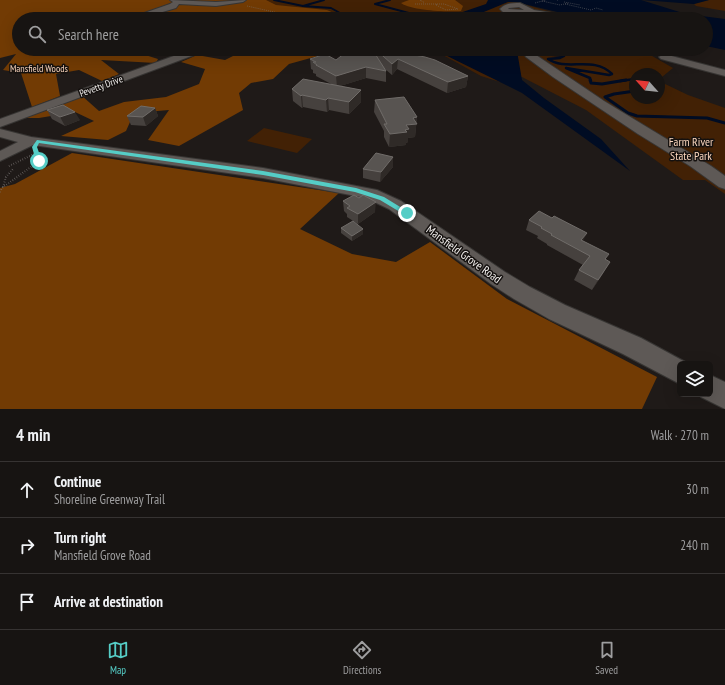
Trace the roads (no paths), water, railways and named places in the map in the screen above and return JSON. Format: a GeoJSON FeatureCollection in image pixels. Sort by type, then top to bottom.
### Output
{"type":"FeatureCollection","features":[{"type":"Feature","properties":{"kind":"street"},"geometry":{"type":"LineString","coordinates":[[154,12],[173,6],[174,1],[216,4],[241,0]]}},
{"type":"Feature","properties":{"kind":"street"},"geometry":{"type":"LineString","coordinates":[[519,12],[531,7],[544,12]]}},
{"type":"Feature","properties":{"kind":"street","name":"Pevetty Drive"},"geometry":{"type":"LineString","coordinates":[[0,123],[183,56]]}},
{"type":"Feature","properties":{"kind":"street"},"geometry":{"type":"LineString","coordinates":[[530,56],[614,113],[696,163],[725,184]]}},
{"type":"Feature","properties":{"kind":"street"},"geometry":{"type":"LineString","coordinates":[[664,56],[725,73]]}},
{"type":"Feature","properties":{"kind":"street","name":"Mansfield Grove Road"},"geometry":{"type":"LineString","coordinates":[[0,133],[35,145],[263,173],[371,194],[395,205],[498,278],[522,293],[557,312],[632,346],[677,370]]}},
{"type":"Feature","properties":{"kind":"street"},"geometry":{"type":"LineString","coordinates":[[5,162],[35,145]]}},
{"type":"Feature","properties":{"kind":"street"},"geometry":{"type":"LineString","coordinates":[[713,390],[725,396]]}},
{"type":"Feature","properties":{"kind":"water"},"geometry":{"type":"Polygon","coordinates":[[[488,0],[641,0],[680,12],[557,12],[516,2],[508,2],[484,12],[463,12],[486,4],[488,0]]]}},
{"type":"Feature","properties":{"kind":"water"},"geometry":{"type":"Polygon","coordinates":[[[641,0],[709,0],[694,4],[641,0]]]}},
{"type":"Feature","properties":{"kind":"water"},"geometry":{"type":"Polygon","coordinates":[[[713,17],[725,19],[725,50],[713,47],[713,17]]]}},
{"type":"Feature","properties":{"kind":"water"},"geometry":{"type":"Polygon","coordinates":[[[447,56],[518,56],[522,80],[544,98],[601,139],[630,171],[522,93],[447,56]]]}},
{"type":"Feature","properties":{"kind":"waterway"},"geometry":{"type":"LineString","coordinates":[[274,0],[303,6]]}},
{"type":"Feature","properties":{"kind":"waterway"},"geometry":{"type":"LineString","coordinates":[[303,6],[324,0]]}},
{"type":"Feature","properties":{"kind":"waterway"},"geometry":{"type":"LineString","coordinates":[[390,0],[375,4],[405,12]]}},
{"type":"Feature","properties":{"kind":"waterway"},"geometry":{"type":"LineString","coordinates":[[303,6],[331,8],[338,12]]}},
{"type":"Feature","properties":{"kind":"waterway"},"geometry":{"type":"LineString","coordinates":[[564,56],[560,58],[548,59],[555,63],[563,64],[597,65],[605,68],[612,74],[609,75],[566,68],[590,78],[591,81]]}},
{"type":"Feature","properties":{"kind":"waterway"},"geometry":{"type":"LineString","coordinates":[[590,80],[591,83],[602,84],[620,81]]}},
{"type":"Feature","properties":{"kind":"waterway"},"geometry":{"type":"LineString","coordinates":[[620,81],[626,80]]}},
{"type":"Feature","properties":{"kind":"waterway"},"geometry":{"type":"LineString","coordinates":[[620,81],[629,80]]}},
{"type":"Feature","properties":{"kind":"waterway"},"geometry":{"type":"LineString","coordinates":[[629,92],[605,97],[628,113],[637,116],[707,118],[725,123]]}},
{"type":"Feature","properties":{"kind":"park label","name":"Mansfield Woods"},"geometry":{"type":"Point","coordinates":[39,68]}},
{"type":"Feature","properties":{"kind":"park label","name":"Farm River State Park"},"geometry":{"type":"Point","coordinates":[691,148]}}]}
